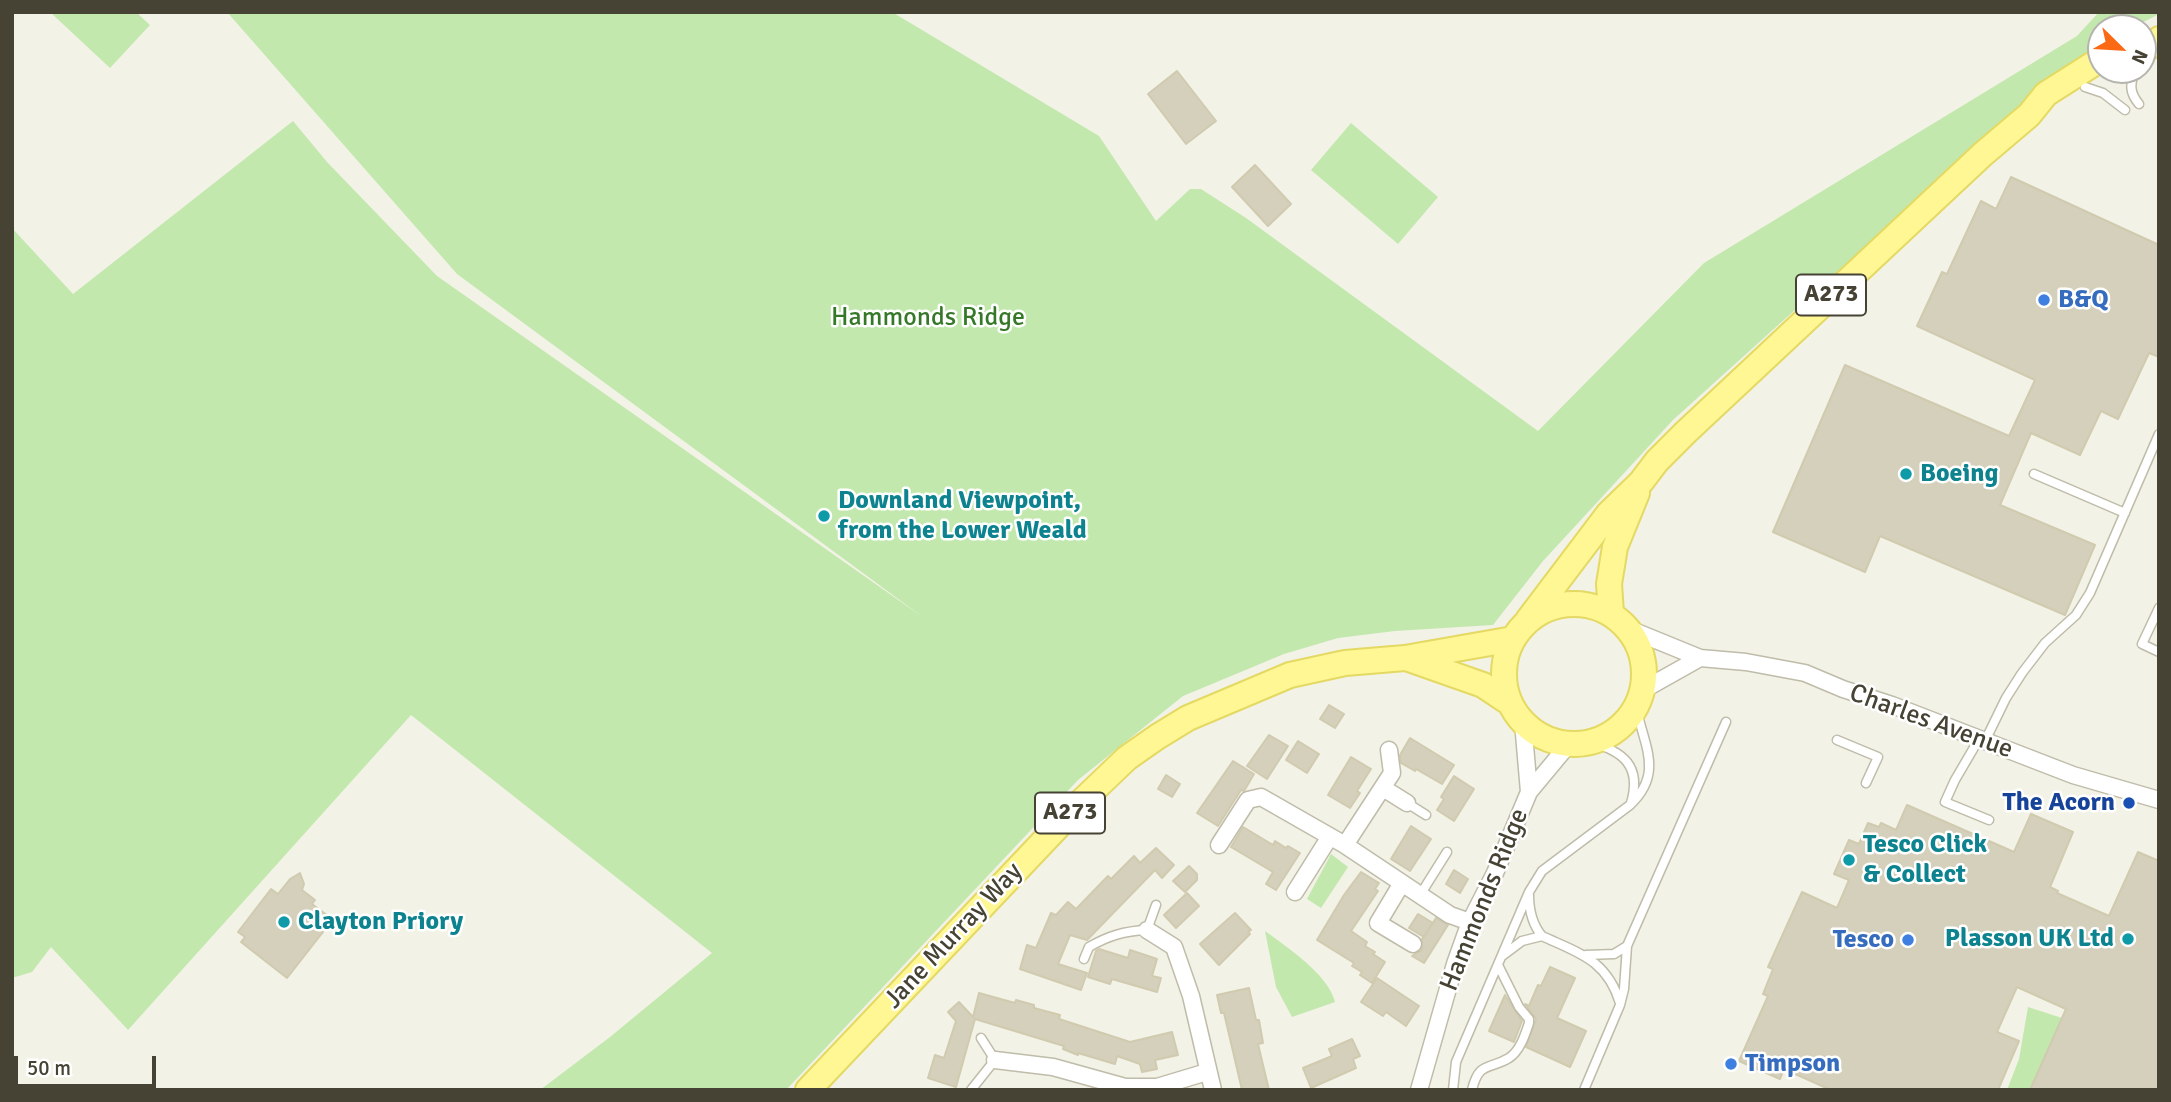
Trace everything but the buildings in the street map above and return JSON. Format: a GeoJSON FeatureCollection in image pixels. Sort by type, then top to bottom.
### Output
{"type":"FeatureCollection","features":[{"type":"Feature","properties":{"kind":"main road","name":"A273"},"geometry":{"type":"LineString","coordinates":[[1521,629],[1609,513],[1642,482],[1657,461],[1983,154],[2029,115],[2046,94],[2087,68]]}},
{"type":"Feature","properties":{"kind":"main road","name":"A273"},"geometry":{"type":"LineString","coordinates":[[2029,115],[2056,106],[2091,84]]}},
{"type":"Feature","properties":{"kind":"main road","name":"A273"},"geometry":{"type":"LineString","coordinates":[[1620,621],[1609,584],[1615,547],[1642,482]]}},
{"type":"Feature","properties":{"kind":"main road"},"geometry":{"type":"LineString","coordinates":[[1569,603],[1590,605],[1620,621],[1640,647],[1644,668],[1640,698],[1626,721],[1609,735],[1579,743],[1552,740],[1536,733],[1516,712],[1504,682],[1505,659],[1521,629],[1547,609],[1569,603]]}},
{"type":"Feature","properties":{"kind":"main road","name":"Jane Murray Way"},"geometry":{"type":"LineString","coordinates":[[808,1090],[1071,812],[1127,758],[1188,718],[1290,675],[1345,663],[1405,658],[1521,629]]}},
{"type":"Feature","properties":{"kind":"main road","name":"Jane Murray Way"},"geometry":{"type":"LineString","coordinates":[[1405,658],[1483,685],[1516,712]]}},
{"type":"Feature","properties":{"kind":"street","name":"Charles Avenue"},"geometry":{"type":"LineString","coordinates":[[1620,621],[1700,658],[1746,662],[1805,673],[1843,690],[2073,775],[2159,800]]}},
{"type":"Feature","properties":{"kind":"street"},"geometry":{"type":"LineString","coordinates":[[1640,698],[1700,658]]}},
{"type":"Feature","properties":{"kind":"street","name":"Hammonds Ridge"},"geometry":{"type":"LineString","coordinates":[[1516,712],[1529,792]]}},
{"type":"Feature","properties":{"kind":"street","name":"Hammonds Ridge"},"geometry":{"type":"LineString","coordinates":[[1419,1090],[1451,975],[1470,922],[1495,873],[1529,792],[1579,743]]}},
{"type":"Feature","properties":{"kind":"street"},"geometry":{"type":"LineString","coordinates":[[1345,845],[1392,773],[1389,750]]}},
{"type":"Feature","properties":{"kind":"street"},"geometry":{"type":"LineString","coordinates":[[1382,788],[1407,803]]}},
{"type":"Feature","properties":{"kind":"street"},"geometry":{"type":"LineString","coordinates":[[1219,845],[1248,800],[1261,797],[1345,845],[1450,915],[1470,922]]}},
{"type":"Feature","properties":{"kind":"street"},"geometry":{"type":"LineString","coordinates":[[1296,892],[1329,838]]}},
{"type":"Feature","properties":{"kind":"street"},"geometry":{"type":"LineString","coordinates":[[1402,883],[1378,923],[1413,944]]}},
{"type":"Feature","properties":{"kind":"street"},"geometry":{"type":"LineString","coordinates":[[1147,930],[1174,947],[1191,996],[1213,1090]]}},
{"type":"Feature","properties":{"kind":"street"},"geometry":{"type":"LineString","coordinates":[[995,1060],[1054,1067],[1124,1088],[1157,1087],[1208,1072]]}},
{"type":"Feature","properties":{"kind":"lane"},"geometry":{"type":"LineString","coordinates":[[2131,84],[2131,94],[2139,104]]}},
{"type":"Feature","properties":{"kind":"lane"},"geometry":{"type":"LineString","coordinates":[[2085,88],[2103,93],[2125,110]]}},
{"type":"Feature","properties":{"kind":"lane"},"geometry":{"type":"LineString","coordinates":[[1989,820],[1945,802],[1955,780],[2022,673],[2045,643],[2076,615],[2090,593],[2159,434]]}},
{"type":"Feature","properties":{"kind":"lane"},"geometry":{"type":"LineString","coordinates":[[2034,474],[2125,513]]}},
{"type":"Feature","properties":{"kind":"lane"},"geometry":{"type":"LineString","coordinates":[[2159,608],[2142,644],[2159,652]]}},
{"type":"Feature","properties":{"kind":"lane"},"geometry":{"type":"LineString","coordinates":[[1453,1090],[1456,1062],[1529,892],[1542,871],[1630,805],[1640,796],[1648,780],[1650,755],[1641,729],[1640,698]]}},
{"type":"Feature","properties":{"kind":"lane"},"geometry":{"type":"LineString","coordinates":[[1584,1090],[1625,989],[1628,946],[1726,722]]}},
{"type":"Feature","properties":{"kind":"lane"},"geometry":{"type":"LineString","coordinates":[[1836,740],[1878,757],[1866,783]]}},
{"type":"Feature","properties":{"kind":"lane"},"geometry":{"type":"LineString","coordinates":[[1579,743],[1619,753],[1632,769],[1635,779],[1630,805]]}},
{"type":"Feature","properties":{"kind":"lane"},"geometry":{"type":"LineString","coordinates":[[1407,803],[1426,815]]}},
{"type":"Feature","properties":{"kind":"lane"},"geometry":{"type":"LineString","coordinates":[[1420,895],[1444,864],[1447,852]]}},
{"type":"Feature","properties":{"kind":"lane"},"geometry":{"type":"LineString","coordinates":[[1529,892],[1532,919],[1542,936],[1586,955],[1612,984],[1620,1005]]}},
{"type":"Feature","properties":{"kind":"lane"},"geometry":{"type":"LineString","coordinates":[[1084,959],[1089,947],[1107,937],[1124,931],[1147,930],[1156,905]]}},
{"type":"Feature","properties":{"kind":"lane"},"geometry":{"type":"LineString","coordinates":[[1500,960],[1522,941],[1542,936]]}},
{"type":"Feature","properties":{"kind":"lane"},"geometry":{"type":"LineString","coordinates":[[1586,955],[1614,954],[1628,946]]}},
{"type":"Feature","properties":{"kind":"lane"},"geometry":{"type":"LineString","coordinates":[[1472,1090],[1474,1080],[1486,1066],[1510,1057],[1520,1045],[1529,1023],[1529,1018],[1518,1007],[1500,960]]}},
{"type":"Feature","properties":{"kind":"lane"},"geometry":{"type":"LineString","coordinates":[[971,1090],[995,1060],[981,1038]]}},
{"type":"Feature","properties":{"kind":"lane"},"geometry":{"type":"LineString","coordinates":[[1474,1080],[1479,1090]]}},
{"type":"Feature","properties":{"kind":"green space"},"geometry":{"type":"Polygon","coordinates":[[[50,12],[136,12],[150,25],[110,68],[50,12]]]}},
{"type":"Feature","properties":{"kind":"green space"},"geometry":{"type":"Polygon","coordinates":[[[227,12],[892,12],[1099,136],[1156,221],[1190,189],[1201,189],[1246,218],[1538,431],[1704,263],[2077,36],[2087,25],[2087,55],[1975,143],[1889,225],[1673,420],[1543,561],[1493,625],[1395,631],[1338,638],[1284,654],[1183,696],[1078,780],[786,1090],[540,1090],[610,1037],[712,953],[411,715],[128,1030],[51,947],[32,972],[12,978],[12,228],[73,294],[293,121],[327,162],[437,276],[924,618],[457,274],[227,12]]]}},
{"type":"Feature","properties":{"kind":"green space"},"geometry":{"type":"Polygon","coordinates":[[[2159,12],[2157,15],[2097,14],[2159,12]]]}},
{"type":"Feature","properties":{"kind":"green space"},"geometry":{"type":"Polygon","coordinates":[[[1351,123],[1438,197],[1398,244],[1311,170],[1351,123]]]}},
{"type":"Feature","properties":{"kind":"green space"},"geometry":{"type":"Polygon","coordinates":[[[1331,854],[1348,867],[1321,908],[1307,899],[1331,854]]]}},
{"type":"Feature","properties":{"kind":"green space"},"geometry":{"type":"Polygon","coordinates":[[[1265,931],[1316,972],[1325,982],[1335,1002],[1292,1017],[1276,987],[1265,931]]]}},
{"type":"Feature","properties":{"kind":"green space"},"geometry":{"type":"Polygon","coordinates":[[[2028,1007],[2062,1018],[2030,1090],[2007,1090],[2019,1059],[2028,1007]]]}},
{"type":"Feature","properties":{"kind":"place","name":"B&Q"},"geometry":{"type":"Point","coordinates":[2044,300]}},
{"type":"Feature","properties":{"kind":"place","name":"Boeing"},"geometry":{"type":"Point","coordinates":[1906,474]}},
{"type":"Feature","properties":{"kind":"place","name":"Downland Viewpoint, from the Lower Weald"},"geometry":{"type":"Point","coordinates":[824,516]}},
{"type":"Feature","properties":{"kind":"place","name":"The Acorn"},"geometry":{"type":"Point","coordinates":[2129,803]}},
{"type":"Feature","properties":{"kind":"place","name":"Tesco Click & Collect"},"geometry":{"type":"Point","coordinates":[1849,860]}},
{"type":"Feature","properties":{"kind":"place","name":"Clayton Priory"},"geometry":{"type":"Point","coordinates":[284,922]}},
{"type":"Feature","properties":{"kind":"place","name":"Plasson UK Ltd"},"geometry":{"type":"Point","coordinates":[2128,939]}},
{"type":"Feature","properties":{"kind":"place","name":"Tesco"},"geometry":{"type":"Point","coordinates":[1908,940]}},
{"type":"Feature","properties":{"kind":"place","name":"Timpson"},"geometry":{"type":"Point","coordinates":[1731,1064]}}]}
